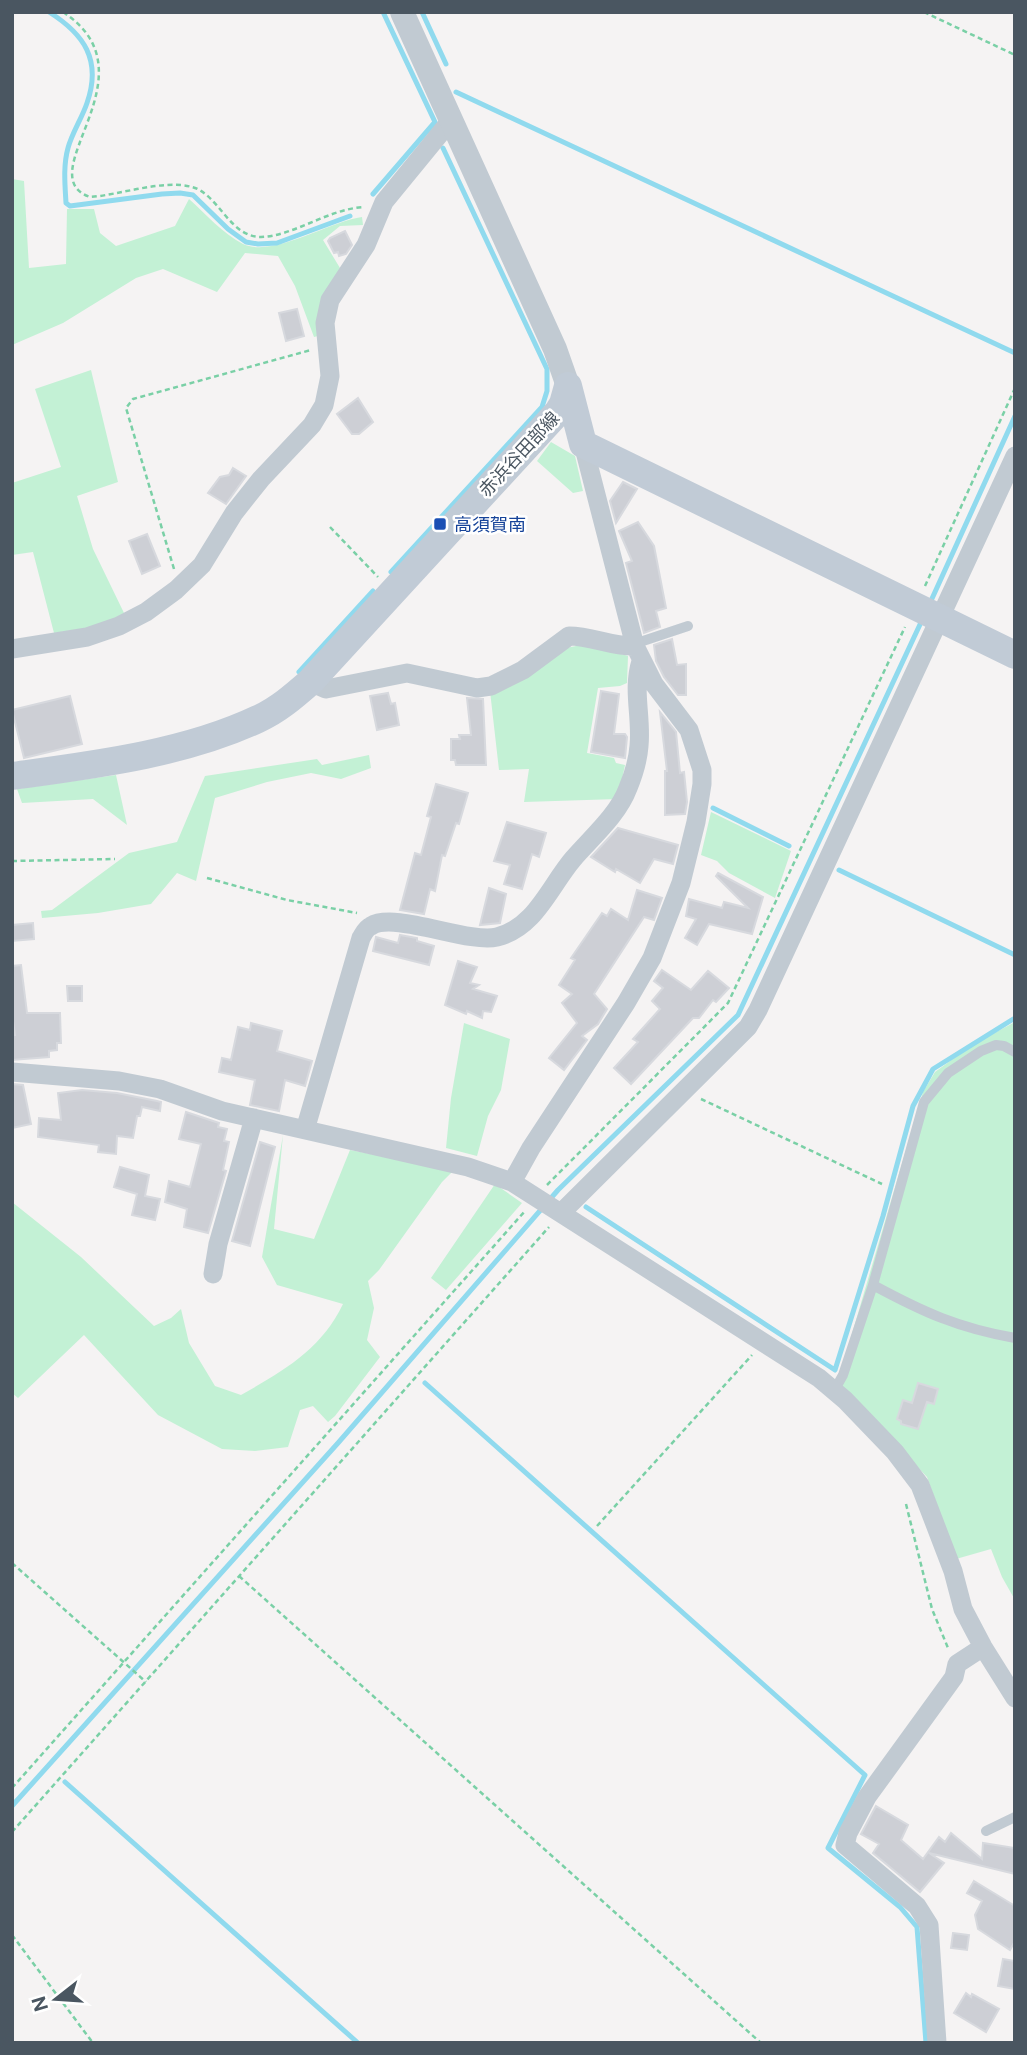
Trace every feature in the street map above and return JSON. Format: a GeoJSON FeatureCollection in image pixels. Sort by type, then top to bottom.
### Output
{"type":"FeatureCollection","features":[{"type":"Feature","properties":{"kind":"main road","name":"赤浜谷田部線"},"geometry":{"type":"LineString","coordinates":[[568,386],[583,444]]}},
{"type":"Feature","properties":{"kind":"main road","name":"赤浜谷田部線"},"geometry":{"type":"LineString","coordinates":[[12,776],[125,758],[220,734],[259,719],[288,702],[310,682],[558,412],[568,386]]}},
{"type":"Feature","properties":{"kind":"main road"},"geometry":{"type":"LineString","coordinates":[[583,444],[1015,655]]}},
{"type":"Feature","properties":{"kind":"street"},"geometry":{"type":"LineString","coordinates":[[402,12],[555,349],[568,386]]}},
{"type":"Feature","properties":{"kind":"street"},"geometry":{"type":"LineString","coordinates":[[12,649],[87,636],[119,626],[146,612],[202,565],[234,513],[261,479],[312,425],[324,405],[330,376],[325,323],[330,300],[366,245],[384,202],[452,119]]}},
{"type":"Feature","properties":{"kind":"street"},"geometry":{"type":"LineString","coordinates":[[305,1130],[361,938],[373,924],[425,927],[482,939],[511,932],[529,917],[554,887],[570,862],[616,811],[628,788],[639,747],[636,651],[583,444]]}},
{"type":"Feature","properties":{"kind":"street"},"geometry":{"type":"LineString","coordinates":[[549,1205],[684,1091],[748,1027],[758,1010],[926,612],[1015,456]]}},
{"type":"Feature","properties":{"kind":"street"},"geometry":{"type":"LineString","coordinates":[[310,682],[326,689],[407,673],[477,688],[491,686],[508,680],[569,636],[580,636],[636,651],[668,705],[689,730],[698,752],[702,784],[696,822],[681,883],[652,958],[512,1182]]}},
{"type":"Feature","properties":{"kind":"street"},"geometry":{"type":"LineString","coordinates":[[12,1072],[119,1081],[160,1089],[222,1111],[468,1167],[512,1182],[549,1205],[819,1378],[903,1462],[920,1485],[953,1571],[963,1609],[1015,1698]]}},
{"type":"Feature","properties":{"kind":"street"},"geometry":{"type":"LineString","coordinates":[[212,1274],[254,1118]]}},
{"type":"Feature","properties":{"kind":"street"},"geometry":{"type":"LineString","coordinates":[[937,2043],[929,1925],[917,1906],[845,1845],[848,1833],[867,1797],[954,1677],[957,1664],[983,1647]]}},
{"type":"Feature","properties":{"kind":"lane"},"geometry":{"type":"LineString","coordinates":[[636,651],[688,626]]}},
{"type":"Feature","properties":{"kind":"lane"},"geometry":{"type":"LineString","coordinates":[[834,1391],[844,1375],[873,1285],[924,1102],[948,1073],[981,1051],[996,1045],[1015,1052]]}},
{"type":"Feature","properties":{"kind":"lane"},"geometry":{"type":"LineString","coordinates":[[873,1285],[925,1313],[975,1331],[1015,1338]]}},
{"type":"Feature","properties":{"kind":"lane"},"geometry":{"type":"LineString","coordinates":[[986,1831],[1015,1817]]}},
{"type":"Feature","properties":{"kind":"path"},"geometry":{"type":"LineString","coordinates":[[63,12],[80,25],[94,45],[99,61],[100,81],[96,101],[78,146],[71,173],[75,188],[82,194],[90,197],[171,185],[190,186],[199,190],[237,227],[252,236],[260,237],[274,235],[348,208],[366,206],[378,214]]}},
{"type":"Feature","properties":{"kind":"path"},"geometry":{"type":"LineString","coordinates":[[924,12],[1015,54]]}},
{"type":"Feature","properties":{"kind":"path"},"geometry":{"type":"LineString","coordinates":[[179,587],[126,408],[128,403],[133,399],[327,346]]}},
{"type":"Feature","properties":{"kind":"path"},"geometry":{"type":"LineString","coordinates":[[12,1832],[238,1575],[549,1205],[551,1180],[728,1003],[926,612],[1015,388]]}},
{"type":"Feature","properties":{"kind":"path"},"geometry":{"type":"LineString","coordinates":[[330,527],[392,592]]}},
{"type":"Feature","properties":{"kind":"path"},"geometry":{"type":"LineString","coordinates":[[12,861],[115,859]]}},
{"type":"Feature","properties":{"kind":"path"},"geometry":{"type":"LineString","coordinates":[[207,878],[276,897],[362,914],[373,924]]}},
{"type":"Feature","properties":{"kind":"path"},"geometry":{"type":"LineString","coordinates":[[684,1091],[882,1184]]}},
{"type":"Feature","properties":{"kind":"path"},"geometry":{"type":"LineString","coordinates":[[12,1788],[123,1662],[549,1205]]}},
{"type":"Feature","properties":{"kind":"path"},"geometry":{"type":"LineString","coordinates":[[597,1526],[764,1342]]}},
{"type":"Feature","properties":{"kind":"path"},"geometry":{"type":"LineString","coordinates":[[903,1462],[907,1514],[932,1609],[939,1631],[957,1664]]}},
{"type":"Feature","properties":{"kind":"path"},"geometry":{"type":"LineString","coordinates":[[12,1563],[146,1682]]}},
{"type":"Feature","properties":{"kind":"path"},"geometry":{"type":"LineString","coordinates":[[238,1575],[761,2043]]}},
{"type":"Feature","properties":{"kind":"path"},"geometry":{"type":"LineString","coordinates":[[12,1935],[93,2043]]}},
{"type":"Feature","properties":{"kind":"green space"},"geometry":{"type":"Polygon","coordinates":[[[12,179],[24,181],[29,268],[66,264],[67,209],[94,209],[100,233],[116,246],[175,226],[189,199],[229,235],[243,244],[255,247],[285,243],[362,217],[363,225],[340,226],[323,240],[340,268],[322,335],[314,337],[295,286],[278,256],[245,253],[217,292],[163,269],[136,278],[63,323],[12,345],[12,179]]]}},
{"type":"Feature","properties":{"kind":"green space"},"geometry":{"type":"Polygon","coordinates":[[[91,370],[118,482],[77,496],[93,549],[124,613],[101,626],[54,633],[33,552],[12,555],[12,483],[61,467],[35,389],[91,370]]]}},
{"type":"Feature","properties":{"kind":"green space"},"geometry":{"type":"Polygon","coordinates":[[[551,442],[575,456],[583,491],[573,493],[537,461],[551,442]]]}},
{"type":"Feature","properties":{"kind":"green space"},"geometry":{"type":"Polygon","coordinates":[[[586,644],[628,656],[627,683],[598,688],[587,753],[614,758],[616,763],[625,765],[618,799],[524,802],[529,769],[499,770],[490,691],[566,648],[586,644]]]}},
{"type":"Feature","properties":{"kind":"green space"},"geometry":{"type":"Polygon","coordinates":[[[369,755],[371,768],[341,779],[311,773],[267,782],[215,798],[196,881],[177,873],[151,904],[98,913],[42,918],[41,911],[52,910],[129,853],[177,842],[205,776],[317,759],[322,765],[369,755]]]}},
{"type":"Feature","properties":{"kind":"green space"},"geometry":{"type":"Polygon","coordinates":[[[116,775],[127,825],[93,799],[22,803],[17,789],[116,775]]]}},
{"type":"Feature","properties":{"kind":"green space"},"geometry":{"type":"Polygon","coordinates":[[[711,812],[791,851],[775,898],[729,873],[717,861],[701,855],[711,812]]]}},
{"type":"Feature","properties":{"kind":"green space"},"geometry":{"type":"Polygon","coordinates":[[[1015,1022],[1015,1600],[991,1549],[956,1559],[927,1477],[836,1380],[839,1378],[923,1092],[935,1072],[972,1045],[1015,1022]]]}},
{"type":"Feature","properties":{"kind":"green space"},"geometry":{"type":"Polygon","coordinates":[[[464,1023],[510,1039],[501,1090],[488,1116],[477,1156],[446,1148],[451,1098],[464,1023]]]}},
{"type":"Feature","properties":{"kind":"green space"},"geometry":{"type":"Polygon","coordinates":[[[283,1135],[274,1229],[314,1239],[350,1150],[454,1170],[442,1182],[379,1270],[368,1281],[374,1308],[367,1340],[380,1357],[335,1416],[328,1422],[313,1406],[300,1410],[288,1447],[255,1451],[222,1449],[158,1415],[84,1335],[18,1398],[12,1393],[12,1202],[81,1257],[154,1326],[171,1318],[181,1309],[189,1343],[215,1386],[241,1395],[286,1368],[312,1347],[324,1334],[343,1304],[277,1285],[262,1257],[283,1135]]]}},
{"type":"Feature","properties":{"kind":"green space"},"geometry":{"type":"Polygon","coordinates":[[[495,1184],[522,1203],[446,1290],[431,1278],[495,1184]]]}},
{"type":"Feature","properties":{"kind":"building"},"geometry":{"type":"Polygon","coordinates":[[[345,231],[352,245],[346,254],[339,256],[338,252],[334,253],[328,241],[345,231]]]}},
{"type":"Feature","properties":{"kind":"building"},"geometry":{"type":"Polygon","coordinates":[[[297,309],[304,336],[286,341],[279,313],[297,309]]]}},
{"type":"Feature","properties":{"kind":"building"},"geometry":{"type":"Polygon","coordinates":[[[358,398],[373,422],[359,434],[352,434],[337,414],[358,398]]]}},
{"type":"Feature","properties":{"kind":"building"},"geometry":{"type":"Polygon","coordinates":[[[233,468],[246,476],[226,504],[208,493],[220,477],[229,475],[233,468]]]}},
{"type":"Feature","properties":{"kind":"building"},"geometry":{"type":"Polygon","coordinates":[[[623,482],[637,489],[616,523],[610,501],[623,482]]]}},
{"type":"Feature","properties":{"kind":"building"},"geometry":{"type":"Polygon","coordinates":[[[638,522],[654,546],[666,608],[656,611],[660,627],[644,633],[626,563],[632,561],[619,531],[638,522]]]}},
{"type":"Feature","properties":{"kind":"building"},"geometry":{"type":"Polygon","coordinates":[[[147,534],[160,566],[142,574],[129,541],[147,534]]]}},
{"type":"Feature","properties":{"kind":"building"},"geometry":{"type":"Polygon","coordinates":[[[672,639],[677,665],[686,664],[686,695],[678,695],[656,661],[654,645],[672,639]]]}},
{"type":"Feature","properties":{"kind":"building"},"geometry":{"type":"Polygon","coordinates":[[[601,691],[619,694],[614,734],[625,734],[627,737],[625,758],[591,752],[601,691]]]}},
{"type":"Feature","properties":{"kind":"building"},"geometry":{"type":"Polygon","coordinates":[[[388,693],[391,704],[395,703],[399,725],[377,730],[370,696],[388,693]]]}},
{"type":"Feature","properties":{"kind":"building"},"geometry":{"type":"Polygon","coordinates":[[[70,696],[82,744],[24,758],[12,710],[70,696]]]}},
{"type":"Feature","properties":{"kind":"building"},"geometry":{"type":"Polygon","coordinates":[[[467,698],[483,699],[486,765],[456,765],[455,760],[451,760],[451,739],[460,739],[459,735],[471,735],[467,698]]]}},
{"type":"Feature","properties":{"kind":"building"},"geometry":{"type":"Polygon","coordinates":[[[660,712],[676,732],[680,773],[684,772],[687,802],[685,814],[665,815],[667,771],[660,712]]]}},
{"type":"Feature","properties":{"kind":"building"},"geometry":{"type":"Polygon","coordinates":[[[436,784],[468,793],[459,824],[456,823],[445,856],[442,855],[435,891],[430,889],[424,914],[400,910],[415,853],[421,855],[431,817],[427,816],[436,784]]]}},
{"type":"Feature","properties":{"kind":"building"},"geometry":{"type":"Polygon","coordinates":[[[507,822],[546,833],[539,857],[532,854],[522,889],[504,884],[510,865],[494,861],[507,822]]]}},
{"type":"Feature","properties":{"kind":"building"},"geometry":{"type":"Polygon","coordinates":[[[618,828],[678,845],[673,864],[654,859],[640,883],[591,857],[618,828]]]}},
{"type":"Feature","properties":{"kind":"building"},"geometry":{"type":"Polygon","coordinates":[[[718,873],[763,897],[752,934],[709,924],[697,945],[685,938],[696,919],[686,916],[689,899],[722,908],[724,902],[748,908],[716,876],[718,873]]]}},
{"type":"Feature","properties":{"kind":"building"},"geometry":{"type":"Polygon","coordinates":[[[489,888],[506,894],[500,923],[480,925],[489,888]]]}},
{"type":"Feature","properties":{"kind":"building"},"geometry":{"type":"Polygon","coordinates":[[[637,890],[662,898],[654,920],[644,917],[594,994],[607,1009],[598,1024],[582,1036],[587,1040],[564,1070],[549,1058],[577,1023],[562,1003],[572,994],[559,985],[575,960],[571,958],[602,913],[607,916],[611,909],[628,920],[637,890]]]}},
{"type":"Feature","properties":{"kind":"building"},"geometry":{"type":"Polygon","coordinates":[[[33,923],[34,939],[12,941],[12,925],[33,923]]]}},
{"type":"Feature","properties":{"kind":"building"},"geometry":{"type":"Polygon","coordinates":[[[400,935],[417,938],[417,941],[434,946],[429,965],[373,951],[376,937],[398,943],[400,935]]]}},
{"type":"Feature","properties":{"kind":"building"},"geometry":{"type":"Polygon","coordinates":[[[458,961],[477,967],[470,983],[479,985],[473,989],[497,996],[491,1012],[483,1011],[482,1018],[445,1005],[458,961]]]}},
{"type":"Feature","properties":{"kind":"building"},"geometry":{"type":"Polygon","coordinates":[[[21,965],[27,1013],[60,1013],[61,1043],[57,1043],[57,1050],[49,1051],[49,1057],[12,1060],[12,1035],[15,1035],[12,966],[21,965]]]}},
{"type":"Feature","properties":{"kind":"building"},"geometry":{"type":"Polygon","coordinates":[[[662,970],[691,990],[708,971],[729,988],[716,1002],[713,1000],[699,1018],[693,1018],[631,1084],[614,1068],[638,1042],[633,1039],[660,1009],[652,1001],[663,988],[654,981],[662,970]]]}},
{"type":"Feature","properties":{"kind":"building"},"geometry":{"type":"Polygon","coordinates":[[[67,986],[82,986],[82,1001],[68,1001],[67,986]]]}},
{"type":"Feature","properties":{"kind":"building"},"geometry":{"type":"Polygon","coordinates":[[[251,1023],[282,1031],[277,1051],[312,1061],[305,1086],[285,1080],[279,1111],[250,1105],[255,1080],[219,1072],[222,1058],[231,1060],[238,1027],[250,1030],[251,1023]]]}},
{"type":"Feature","properties":{"kind":"building"},"geometry":{"type":"Polygon","coordinates":[[[12,1084],[23,1085],[31,1124],[12,1128],[12,1084]]]}},
{"type":"Feature","properties":{"kind":"building"},"geometry":{"type":"Polygon","coordinates":[[[82,1090],[117,1093],[161,1102],[160,1111],[142,1107],[140,1116],[137,1116],[133,1138],[117,1136],[116,1154],[98,1152],[99,1145],[38,1137],[39,1118],[61,1120],[58,1093],[82,1090]]]}},
{"type":"Feature","properties":{"kind":"building"},"geometry":{"type":"Polygon","coordinates":[[[186,1112],[219,1123],[218,1127],[227,1129],[224,1141],[229,1142],[223,1170],[226,1171],[208,1233],[184,1227],[187,1209],[165,1202],[169,1181],[190,1187],[201,1144],[179,1139],[186,1112]]]}},
{"type":"Feature","properties":{"kind":"building"},"geometry":{"type":"Polygon","coordinates":[[[260,1142],[275,1147],[250,1246],[232,1241],[260,1142]]]}},
{"type":"Feature","properties":{"kind":"building"},"geometry":{"type":"Polygon","coordinates":[[[120,1167],[149,1175],[145,1196],[160,1199],[155,1220],[132,1215],[137,1194],[114,1187],[120,1167]]]}},
{"type":"Feature","properties":{"kind":"building"},"geometry":{"type":"Polygon","coordinates":[[[918,1383],[938,1389],[934,1404],[927,1402],[918,1429],[901,1424],[897,1419],[903,1400],[912,1403],[918,1383]]]}},
{"type":"Feature","properties":{"kind":"building"},"geometry":{"type":"Polygon","coordinates":[[[876,1806],[908,1825],[901,1840],[923,1859],[939,1837],[945,1842],[951,1833],[982,1859],[983,1843],[1015,1848],[1015,1874],[929,1853],[944,1863],[920,1892],[873,1853],[879,1844],[861,1834],[876,1806]]]}},
{"type":"Feature","properties":{"kind":"building"},"geometry":{"type":"Polygon","coordinates":[[[974,1881],[1015,1906],[1015,1941],[1010,1950],[978,1929],[975,1915],[982,1901],[967,1893],[974,1881]]]}},
{"type":"Feature","properties":{"kind":"building"},"geometry":{"type":"Polygon","coordinates":[[[953,1933],[969,1935],[967,1950],[951,1948],[953,1933]]]}},
{"type":"Feature","properties":{"kind":"building"},"geometry":{"type":"Polygon","coordinates":[[[1003,1959],[1015,1961],[1015,1989],[998,1986],[1003,1959]]]}},
{"type":"Feature","properties":{"kind":"building"},"geometry":{"type":"Polygon","coordinates":[[[966,1993],[999,2009],[986,2032],[954,2013],[966,1993]]]}},
{"type":"Feature","properties":{"kind":"waterway"},"geometry":{"type":"LineString","coordinates":[[49,12],[72,29],[87,50],[91,61],[91,88],[66,155],[66,203],[70,206],[162,194],[193,195],[228,229],[246,242],[258,244],[277,243],[350,216]]}},
{"type":"Feature","properties":{"kind":"waterway"},"geometry":{"type":"LineString","coordinates":[[373,194],[435,122],[383,12]]}},
{"type":"Feature","properties":{"kind":"waterway"},"geometry":{"type":"LineString","coordinates":[[422,12],[446,64]]}},
{"type":"Feature","properties":{"kind":"waterway"},"geometry":{"type":"LineString","coordinates":[[456,92],[1015,353]]}},
{"type":"Feature","properties":{"kind":"waterway"},"geometry":{"type":"LineString","coordinates":[[391,572],[542,407],[547,391],[547,369],[443,148]]}},
{"type":"Feature","properties":{"kind":"waterway"},"geometry":{"type":"LineString","coordinates":[[930,603],[1015,416]]}},
{"type":"Feature","properties":{"kind":"waterway"},"geometry":{"type":"LineString","coordinates":[[299,672],[373,591]]}},
{"type":"Feature","properties":{"kind":"waterway"},"geometry":{"type":"LineString","coordinates":[[12,1806],[338,1443],[558,1190],[738,1015],[923,618]]}},
{"type":"Feature","properties":{"kind":"waterway"},"geometry":{"type":"LineString","coordinates":[[713,808],[789,846]]}},
{"type":"Feature","properties":{"kind":"waterway"},"geometry":{"type":"LineString","coordinates":[[839,870],[1015,955]]}},
{"type":"Feature","properties":{"kind":"waterway"},"geometry":{"type":"LineString","coordinates":[[586,1207],[835,1370],[883,1216],[913,1106],[933,1069],[1015,1018]]}},
{"type":"Feature","properties":{"kind":"waterway"},"geometry":{"type":"LineString","coordinates":[[425,1383],[865,1775],[828,1848],[900,1907],[917,1927],[926,2043]]}},
{"type":"Feature","properties":{"kind":"waterway"},"geometry":{"type":"LineString","coordinates":[[65,1782],[358,2043]]}},
{"type":"Feature","properties":{"kind":"place","name":"高須賀南"},"geometry":{"type":"Point","coordinates":[440,524]}}]}
